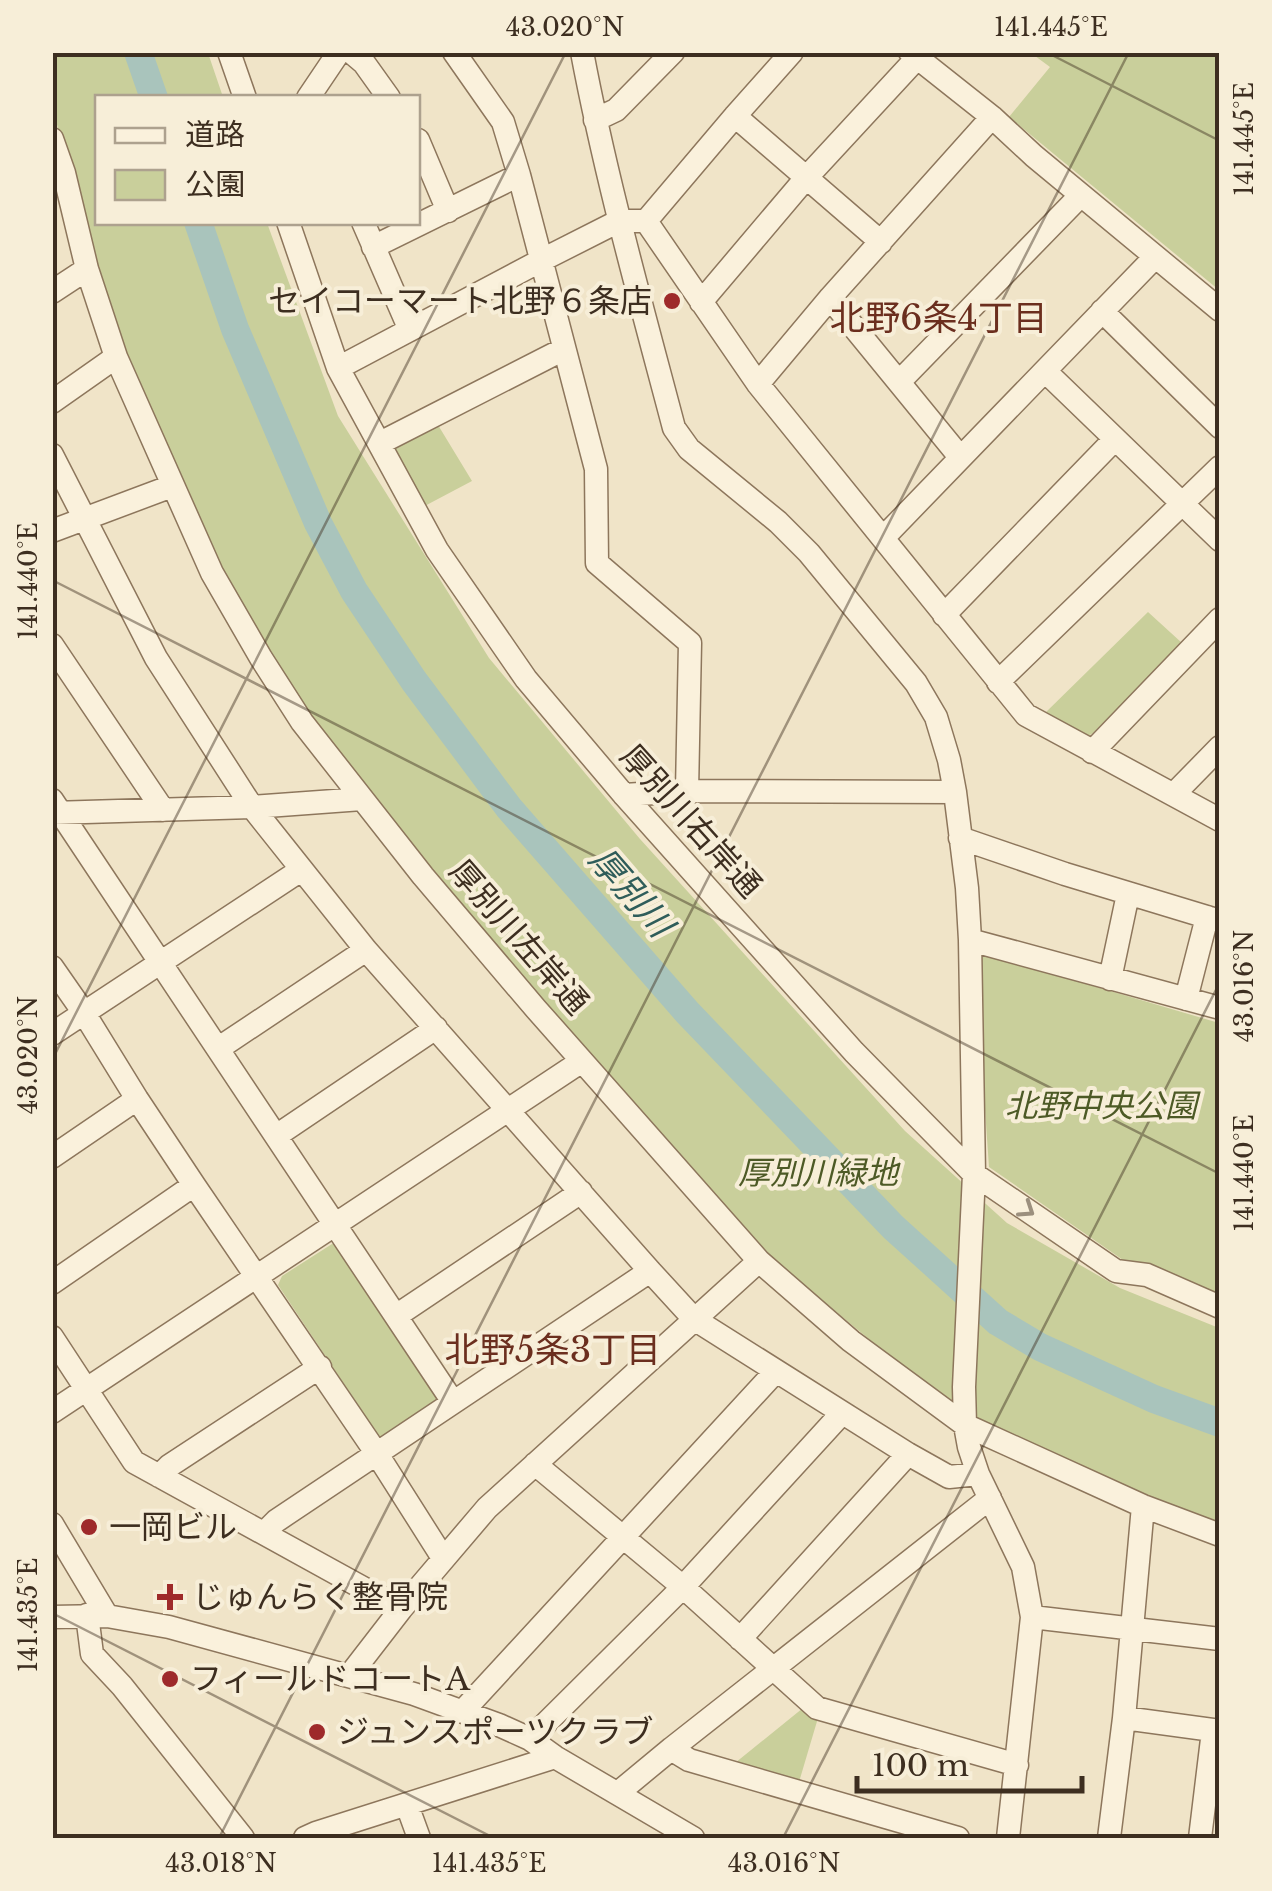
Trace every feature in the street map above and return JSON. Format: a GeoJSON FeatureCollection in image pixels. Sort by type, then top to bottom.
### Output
{"type":"FeatureCollection","features":[{"type":"Feature","properties":{"kind":"street"},"geometry":{"type":"LineString","coordinates":[[230,52],[244,95]]}},
{"type":"Feature","properties":{"kind":"street"},"geometry":{"type":"LineString","coordinates":[[310,95],[340,52]]}},
{"type":"Feature","properties":{"kind":"street"},"geometry":{"type":"LineString","coordinates":[[350,52],[364,63],[387,95]]}},
{"type":"Feature","properties":{"kind":"street"},"geometry":{"type":"LineString","coordinates":[[454,52],[504,122],[596,469],[597,563],[690,643],[687,791]]}},
{"type":"Feature","properties":{"kind":"street"},"geometry":{"type":"LineString","coordinates":[[582,52],[619,221],[674,428],[689,449],[778,522],[808,553],[916,684],[936,716],[955,792],[970,940],[974,1174],[964,1368],[965,1425],[978,1474],[1022,1566],[1032,1617],[1008,1838]]}},
{"type":"Feature","properties":{"kind":"street"},"geometry":{"type":"LineString","coordinates":[[595,120],[616,110],[673,52]]}},
{"type":"Feature","properties":{"kind":"street"},"geometry":{"type":"LineString","coordinates":[[646,222],[792,52]]}},
{"type":"Feature","properties":{"kind":"street"},"geometry":{"type":"LineString","coordinates":[[701,302],[914,55],[1220,310]]}},
{"type":"Feature","properties":{"kind":"street"},"geometry":{"type":"LineString","coordinates":[[735,116],[880,242]]}},
{"type":"Feature","properties":{"kind":"street"},"geometry":{"type":"LineString","coordinates":[[758,384],[992,117]]}},
{"type":"Feature","properties":{"kind":"street","name":"厚別川左岸通"},"geometry":{"type":"LineString","coordinates":[[52,139],[58,176],[116,357],[212,573],[302,722],[423,876],[759,1260],[852,1341],[965,1425],[1143,1506],[1220,1535]]}},
{"type":"Feature","properties":{"kind":"street"},"geometry":{"type":"LineString","coordinates":[[420,145],[448,210]]}},
{"type":"Feature","properties":{"kind":"street"},"geometry":{"type":"LineString","coordinates":[[420,224],[519,176]]}},
{"type":"Feature","properties":{"kind":"street"},"geometry":{"type":"LineString","coordinates":[[899,382],[1081,195]]}},
{"type":"Feature","properties":{"kind":"street"},"geometry":{"type":"LineString","coordinates":[[338,368],[619,221],[646,222]]}},
{"type":"Feature","properties":{"kind":"street"},"geometry":{"type":"LineString","coordinates":[[646,222],[758,384],[1026,715],[1220,820]]}},
{"type":"Feature","properties":{"kind":"street","name":"厚別川右岸通"},"geometry":{"type":"LineString","coordinates":[[289,225],[338,368],[437,550],[526,680],[624,796],[854,1052],[974,1174],[1116,1271],[1147,1275],[1220,1307]]}},
{"type":"Feature","properties":{"kind":"street"},"geometry":{"type":"LineString","coordinates":[[364,225],[410,330]]}},
{"type":"Feature","properties":{"kind":"street"},"geometry":{"type":"LineString","coordinates":[[373,248],[418,225]]}},
{"type":"Feature","properties":{"kind":"street"},"geometry":{"type":"LineString","coordinates":[[884,538],[1156,257]]}},
{"type":"Feature","properties":{"kind":"street"},"geometry":{"type":"LineString","coordinates":[[52,292],[87,269]]}},
{"type":"Feature","properties":{"kind":"street"},"geometry":{"type":"LineString","coordinates":[[830,298],[960,457]]}},
{"type":"Feature","properties":{"kind":"street"},"geometry":{"type":"LineString","coordinates":[[1102,311],[1220,427]]}},
{"type":"Feature","properties":{"kind":"street"},"geometry":{"type":"LineString","coordinates":[[380,443],[564,350]]}},
{"type":"Feature","properties":{"kind":"street"},"geometry":{"type":"LineString","coordinates":[[52,402],[116,357]]}},
{"type":"Feature","properties":{"kind":"street"},"geometry":{"type":"LineString","coordinates":[[1044,370],[1220,540]]}},
{"type":"Feature","properties":{"kind":"street"},"geometry":{"type":"LineString","coordinates":[[944,615],[1114,439]]}},
{"type":"Feature","properties":{"kind":"street"},"geometry":{"type":"LineString","coordinates":[[52,455],[156,658],[252,807],[366,950],[694,1320],[949,1477],[978,1474]]}},
{"type":"Feature","properties":{"kind":"street"},"geometry":{"type":"LineString","coordinates":[[998,682],[1220,467]]}},
{"type":"Feature","properties":{"kind":"street"},"geometry":{"type":"LineString","coordinates":[[52,531],[172,486]]}},
{"type":"Feature","properties":{"kind":"street"},"geometry":{"type":"LineString","coordinates":[[1092,752],[1220,618]]}},
{"type":"Feature","properties":{"kind":"street"},"geometry":{"type":"LineString","coordinates":[[52,645],[163,810]]}},
{"type":"Feature","properties":{"kind":"street"},"geometry":{"type":"LineString","coordinates":[[1174,794],[1220,747]]}},
{"type":"Feature","properties":{"kind":"street"},"geometry":{"type":"LineString","coordinates":[[624,796],[687,791],[955,792]]}},
{"type":"Feature","properties":{"kind":"street"},"geometry":{"type":"LineString","coordinates":[[55,809],[163,810],[362,799]]}},
{"type":"Feature","properties":{"kind":"street"},"geometry":{"type":"LineString","coordinates":[[55,809],[161,961],[453,1402]]}},
{"type":"Feature","properties":{"kind":"street"},"geometry":{"type":"LineString","coordinates":[[960,838],[1213,919],[1186,999]]}},
{"type":"Feature","properties":{"kind":"street"},"geometry":{"type":"LineString","coordinates":[[52,1034],[301,870]]}},
{"type":"Feature","properties":{"kind":"street"},"geometry":{"type":"LineString","coordinates":[[1110,979],[1128,894]]}},
{"type":"Feature","properties":{"kind":"street"},"geometry":{"type":"LineString","coordinates":[[970,940],[1220,1008]]}},
{"type":"Feature","properties":{"kind":"street"},"geometry":{"type":"LineString","coordinates":[[219,1048],[366,950]]}},
{"type":"Feature","properties":{"kind":"street"},"geometry":{"type":"LineString","coordinates":[[52,968],[443,1558]]}},
{"type":"Feature","properties":{"kind":"street"},"geometry":{"type":"LineString","coordinates":[[276,1136],[436,1028]]}},
{"type":"Feature","properties":{"kind":"street"},"geometry":{"type":"LineString","coordinates":[[52,1412],[582,1061]]}},
{"type":"Feature","properties":{"kind":"street"},"geometry":{"type":"LineString","coordinates":[[52,1156],[137,1099]]}},
{"type":"Feature","properties":{"kind":"street"},"geometry":{"type":"LineString","coordinates":[[52,1283],[194,1185]]}},
{"type":"Feature","properties":{"kind":"street"},"geometry":{"type":"LineString","coordinates":[[396,1316],[581,1192]]}},
{"type":"Feature","properties":{"kind":"street"},"geometry":{"type":"LineString","coordinates":[[350,1675],[487,1508],[759,1260]]}},
{"type":"Feature","properties":{"kind":"street"},"geometry":{"type":"LineString","coordinates":[[264,1534],[276,1521],[650,1271]]}},
{"type":"Feature","properties":{"kind":"street"},"geometry":{"type":"LineString","coordinates":[[52,1337],[134,1462],[401,1609]]}},
{"type":"Feature","properties":{"kind":"street"},"geometry":{"type":"LineString","coordinates":[[159,1476],[320,1367]]}},
{"type":"Feature","properties":{"kind":"street"},"geometry":{"type":"LineString","coordinates":[[463,1711],[776,1371]]}},
{"type":"Feature","properties":{"kind":"street"},"geometry":{"type":"LineString","coordinates":[[530,1739],[683,1588],[842,1413]]}},
{"type":"Feature","properties":{"kind":"street"},"geometry":{"type":"LineString","coordinates":[[740,1639],[908,1454]]}},
{"type":"Feature","properties":{"kind":"street"},"geometry":{"type":"LineString","coordinates":[[535,1464],[683,1588],[816,1708],[1017,1765]]}},
{"type":"Feature","properties":{"kind":"street"},"geometry":{"type":"LineString","coordinates":[[619,1792],[990,1498]]}},
{"type":"Feature","properties":{"kind":"street"},"geometry":{"type":"LineString","coordinates":[[1109,1838],[1143,1506]]}},
{"type":"Feature","properties":{"kind":"street"},"geometry":{"type":"LineString","coordinates":[[52,1524],[97,1616],[92,1654],[244,1838]]}},
{"type":"Feature","properties":{"kind":"street"},"geometry":{"type":"LineString","coordinates":[[52,1617],[97,1616],[169,1626],[350,1675],[463,1711],[530,1739],[693,1838]]}},
{"type":"Feature","properties":{"kind":"street"},"geometry":{"type":"LineString","coordinates":[[1032,1617],[1220,1639]]}},
{"type":"Feature","properties":{"kind":"street"},"geometry":{"type":"LineString","coordinates":[[1124,1718],[1216,1731],[1200,1838]]}},
{"type":"Feature","properties":{"kind":"street"},"geometry":{"type":"LineString","coordinates":[[670,1749],[689,1760],[958,1838]]}},
{"type":"Feature","properties":{"kind":"street"},"geometry":{"type":"LineString","coordinates":[[305,1838],[555,1756]]}},
{"type":"Feature","properties":{"kind":"street"},"geometry":{"type":"LineString","coordinates":[[406,1805],[419,1838]]}},
{"type":"Feature","properties":{"kind":"green space","name":"厚別川緑地"},"geometry":{"type":"Polygon","coordinates":[[[53,53],[208,53],[222,95],[95,95],[95,225],[268,225],[338,416],[489,658],[640,839],[905,1131],[1007,1223],[1120,1288],[1219,1328],[1219,1522],[1055,1456],[974,1416],[882,1350],[757,1246],[512,966],[323,739],[242,615],[123,365],[53,110],[53,53]]]}},
{"type":"Feature","properties":{"kind":"green space"},"geometry":{"type":"Polygon","coordinates":[[[1031,53],[1219,53],[1219,290],[1009,117],[1050,67],[1031,53]]]}},
{"type":"Feature","properties":{"kind":"green space"},"geometry":{"type":"Polygon","coordinates":[[[438,425],[472,481],[419,509],[388,453],[438,425]]]}},
{"type":"Feature","properties":{"kind":"green space"},"geometry":{"type":"Polygon","coordinates":[[[1148,612],[1182,643],[1093,733],[1085,738],[1042,716],[1148,612]]]}},
{"type":"Feature","properties":{"kind":"green space","name":"北野中央公園"},"geometry":{"type":"Polygon","coordinates":[[[974,951],[1219,1023],[1219,1298],[1136,1269],[989,1167],[974,951]]]}},
{"type":"Feature","properties":{"kind":"green space"},"geometry":{"type":"Polygon","coordinates":[[[332,1244],[339,1245],[438,1394],[437,1401],[382,1437],[278,1285],[282,1276],[332,1244]]]}},
{"type":"Feature","properties":{"kind":"green space"},"geometry":{"type":"Polygon","coordinates":[[[803,1708],[818,1718],[799,1782],[735,1763],[803,1708]]]}},
{"type":"Feature","properties":{"kind":"waterway","name":"厚別川"},"geometry":{"type":"LineString","coordinates":[[138,52],[153,95]]}},
{"type":"Feature","properties":{"kind":"waterway","name":"厚別川"},"geometry":{"type":"LineString","coordinates":[[199,225],[235,329],[318,523],[354,591],[414,681],[509,808],[687,1012],[893,1227],[998,1322],[1040,1347],[1154,1399],[1220,1423]]}},
{"type":"Feature","properties":{"kind":"place","name":"セイコーマート北野６条店"},"geometry":{"type":"Point","coordinates":[672,301]}},
{"type":"Feature","properties":{"kind":"place","name":"一岡ビル"},"geometry":{"type":"Point","coordinates":[89,1527]}},
{"type":"Feature","properties":{"kind":"place","name":"じゅんらく整骨院"},"geometry":{"type":"Point","coordinates":[170,1597]}},
{"type":"Feature","properties":{"kind":"place","name":"フィールドコートA"},"geometry":{"type":"Point","coordinates":[170,1679]}},
{"type":"Feature","properties":{"kind":"place","name":"ジュンスポーツクラブ"},"geometry":{"type":"Point","coordinates":[317,1732]}},
{"type":"Feature","properties":{"kind":"district","name":"北野6条4丁目"},"geometry":{"type":"Point","coordinates":[939,318]}},
{"type":"Feature","properties":{"kind":"district","name":"北野5条3丁目"},"geometry":{"type":"Point","coordinates":[553,1350]}}]}
